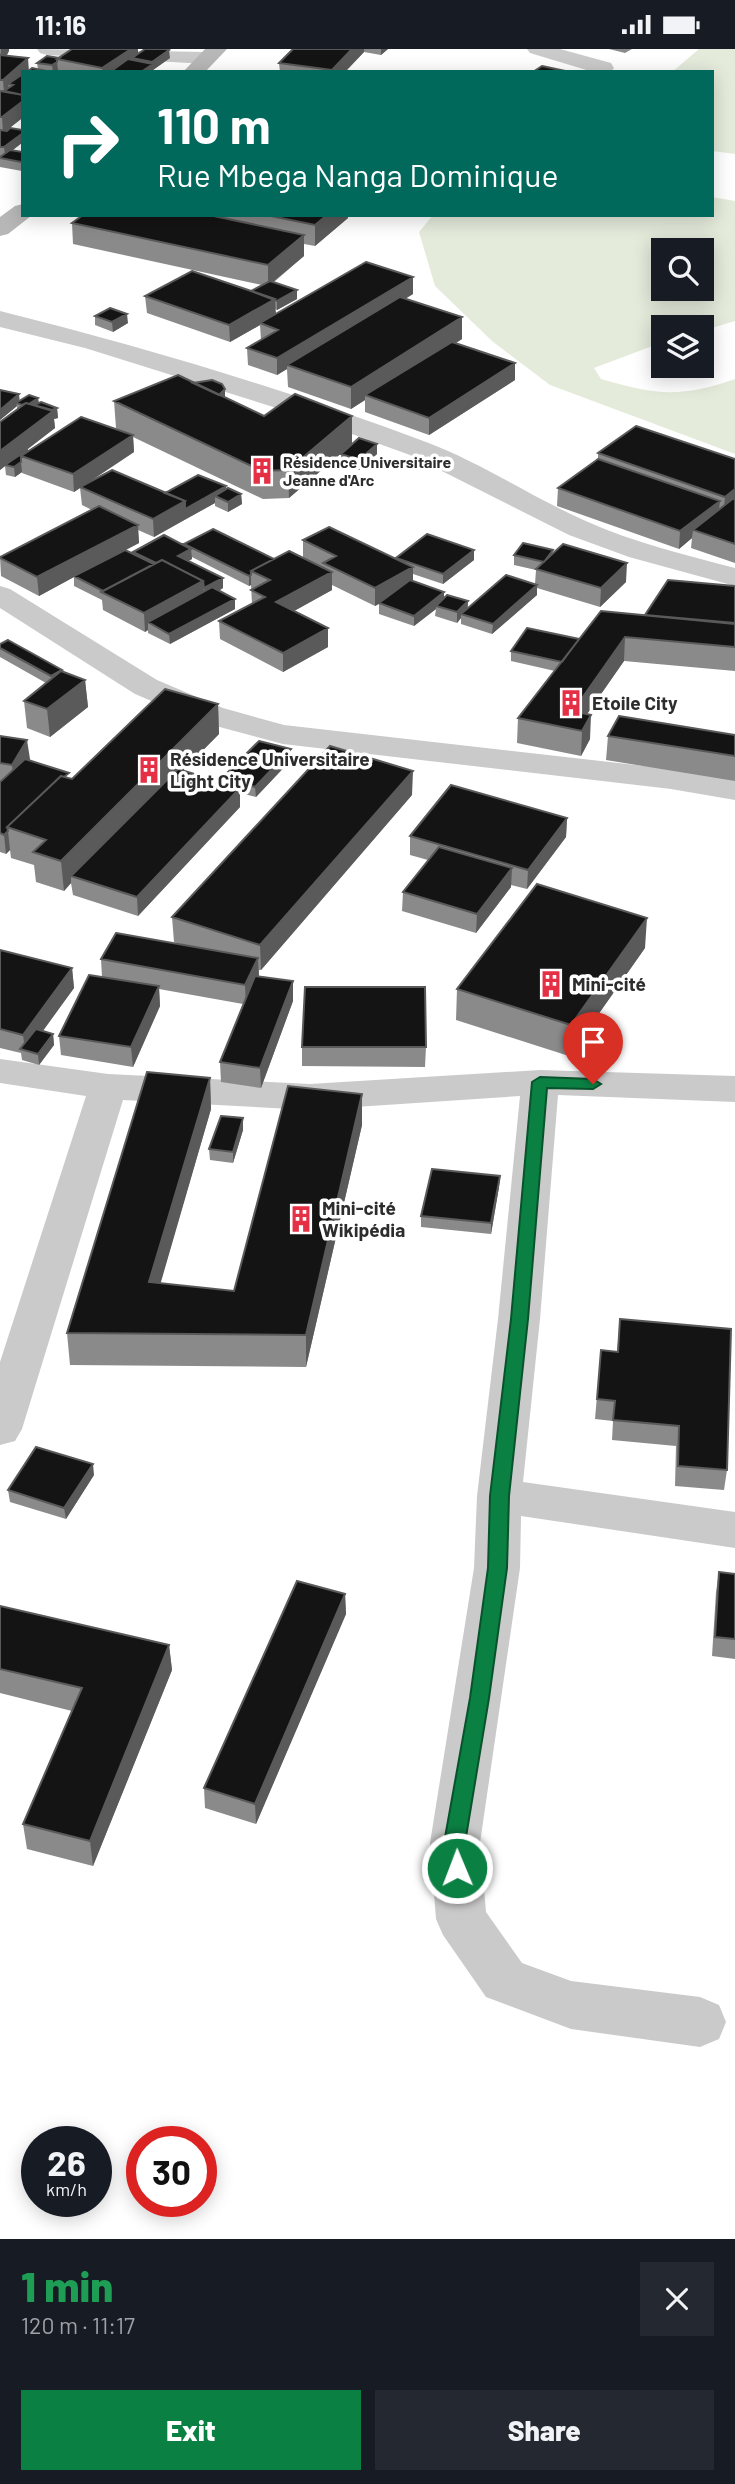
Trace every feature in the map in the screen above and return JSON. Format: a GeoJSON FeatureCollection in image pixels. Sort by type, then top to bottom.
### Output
{"type":"FeatureCollection","features":[{"type":"Feature","properties":{"kind":"street"},"geometry":{"type":"LineString","coordinates":[[47,49],[206,60]]}},
{"type":"Feature","properties":{"kind":"street"},"geometry":{"type":"LineString","coordinates":[[537,49],[603,68]]}},
{"type":"Feature","properties":{"kind":"street"},"geometry":{"type":"LineString","coordinates":[[0,319],[94,343],[308,409],[420,449],[579,529],[639,551],[735,577]]}},
{"type":"Feature","properties":{"kind":"street"},"geometry":{"type":"LineString","coordinates":[[0,595],[146,687],[212,715],[283,734],[657,778],[735,790]]}},
{"type":"Feature","properties":{"kind":"street"},"geometry":{"type":"LineString","coordinates":[[0,1071],[108,1087],[310,1097],[540,1082],[735,1089]]}},
{"type":"Feature","properties":{"kind":"street"},"geometry":{"type":"LineString","coordinates":[[540,1082],[519,1319],[499,1496],[497,1568],[455,1843],[461,1919],[504,1980],[571,2005],[699,2022]]}},
{"type":"Feature","properties":{"kind":"street"},"geometry":{"type":"LineString","coordinates":[[0,1429],[108,1087]]}},
{"type":"Feature","properties":{"kind":"street"},"geometry":{"type":"LineString","coordinates":[[499,1496],[735,1530]]}},
{"type":"Feature","properties":{"kind":"green space"},"geometry":{"type":"Polygon","coordinates":[[[699,49],[735,49],[735,154],[714,151],[714,70],[674,70],[699,49]]]}},
{"type":"Feature","properties":{"kind":"green space"},"geometry":{"type":"Polygon","coordinates":[[[714,197],[735,201],[735,321],[714,327],[714,315],[651,315],[651,347],[594,368],[601,379],[653,391],[683,392],[735,379],[735,454],[550,385],[492,341],[435,286],[419,232],[431,217],[714,217],[714,197]]]}},
{"type":"Feature","properties":{"kind":"building"},"geometry":{"type":"Polygon","coordinates":[[[72,49],[131,49],[102,68],[57,59],[72,49]]]}},
{"type":"Feature","properties":{"kind":"building"},"geometry":{"type":"Polygon","coordinates":[[[145,49],[169,50],[152,62],[132,58],[145,49]]]}},
{"type":"Feature","properties":{"kind":"building"},"geometry":{"type":"Polygon","coordinates":[[[293,49],[352,49],[332,70],[279,63],[293,49]]]}},
{"type":"Feature","properties":{"kind":"building"},"geometry":{"type":"Polygon","coordinates":[[[0,55],[28,58],[0,80],[0,55]]]}},
{"type":"Feature","properties":{"kind":"building"},"geometry":{"type":"Polygon","coordinates":[[[47,56],[59,58],[52,65],[37,63],[47,56]]]}},
{"type":"Feature","properties":{"kind":"building"},"geometry":{"type":"Polygon","coordinates":[[[128,59],[153,64],[144,70],[113,70],[128,59]]]}},
{"type":"Feature","properties":{"kind":"building"},"geometry":{"type":"Polygon","coordinates":[[[542,66],[561,70],[536,70],[542,66]]]}},
{"type":"Feature","properties":{"kind":"building"},"geometry":{"type":"Polygon","coordinates":[[[21,75],[21,95],[4,91],[13,85],[8,84],[21,75]]]}},
{"type":"Feature","properties":{"kind":"building"},"geometry":{"type":"Polygon","coordinates":[[[0,91],[21,95],[21,103],[0,117],[0,91]]]}},
{"type":"Feature","properties":{"kind":"building"},"geometry":{"type":"Polygon","coordinates":[[[10,128],[21,130],[21,134],[0,147],[0,130],[7,131],[10,128]]]}},
{"type":"Feature","properties":{"kind":"building"},"geometry":{"type":"Polygon","coordinates":[[[10,150],[21,152],[21,162],[0,157],[10,150]]]}},
{"type":"Feature","properties":{"kind":"building"},"geometry":{"type":"Polygon","coordinates":[[[80,217],[218,217],[304,235],[268,265],[72,223],[80,217]]]}},
{"type":"Feature","properties":{"kind":"building"},"geometry":{"type":"Polygon","coordinates":[[[276,217],[325,217],[315,225],[276,217]]]}},
{"type":"Feature","properties":{"kind":"building"},"geometry":{"type":"Polygon","coordinates":[[[366,262],[413,277],[277,358],[247,348],[278,330],[260,323],[366,262]]]}},
{"type":"Feature","properties":{"kind":"building"},"geometry":{"type":"Polygon","coordinates":[[[192,271],[275,299],[229,325],[145,296],[192,271]]]}},
{"type":"Feature","properties":{"kind":"building"},"geometry":{"type":"Polygon","coordinates":[[[270,281],[297,290],[277,301],[251,291],[270,281]]]}},
{"type":"Feature","properties":{"kind":"building"},"geometry":{"type":"Polygon","coordinates":[[[400,297],[462,317],[351,387],[287,365],[400,297]]]}},
{"type":"Feature","properties":{"kind":"building"},"geometry":{"type":"Polygon","coordinates":[[[110,308],[127,314],[112,322],[95,316],[110,308]]]}},
{"type":"Feature","properties":{"kind":"building"},"geometry":{"type":"Polygon","coordinates":[[[452,342],[515,363],[429,418],[365,395],[452,342]]]}},
{"type":"Feature","properties":{"kind":"building"},"geometry":{"type":"Polygon","coordinates":[[[178,375],[264,416],[295,394],[352,416],[288,470],[262,471],[114,401],[178,375]]]}},
{"type":"Feature","properties":{"kind":"building"},"geometry":{"type":"Polygon","coordinates":[[[212,380],[222,384],[225,389],[219,395],[193,383],[212,380]]]}},
{"type":"Feature","properties":{"kind":"building"},"geometry":{"type":"Polygon","coordinates":[[[0,390],[19,394],[0,410],[0,390]]]}},
{"type":"Feature","properties":{"kind":"building"},"geometry":{"type":"Polygon","coordinates":[[[29,395],[38,398],[29,404],[16,403],[29,395]]]}},
{"type":"Feature","properties":{"kind":"building"},"geometry":{"type":"Polygon","coordinates":[[[41,402],[57,408],[52,410],[34,405],[41,402]]]}},
{"type":"Feature","properties":{"kind":"building"},"geometry":{"type":"Polygon","coordinates":[[[26,403],[53,411],[0,451],[0,422],[26,403]]]}},
{"type":"Feature","properties":{"kind":"building"},"geometry":{"type":"Polygon","coordinates":[[[81,417],[133,435],[73,474],[21,456],[81,417]]]}},
{"type":"Feature","properties":{"kind":"building"},"geometry":{"type":"Polygon","coordinates":[[[636,426],[735,459],[735,489],[725,497],[598,453],[636,426]]]}},
{"type":"Feature","properties":{"kind":"building"},"geometry":{"type":"Polygon","coordinates":[[[359,438],[377,444],[359,460],[341,454],[359,438]]]}},
{"type":"Feature","properties":{"kind":"building"},"geometry":{"type":"Polygon","coordinates":[[[27,450],[21,456],[21,462],[14,467],[5,465],[27,450]]]}},
{"type":"Feature","properties":{"kind":"building"},"geometry":{"type":"Polygon","coordinates":[[[598,459],[720,501],[680,531],[558,488],[598,459]]]}},
{"type":"Feature","properties":{"kind":"building"},"geometry":{"type":"Polygon","coordinates":[[[112,470],[185,501],[153,519],[80,487],[112,470]]]}},
{"type":"Feature","properties":{"kind":"building"},"geometry":{"type":"Polygon","coordinates":[[[198,475],[226,486],[185,509],[185,501],[165,493],[198,475]]]}},
{"type":"Feature","properties":{"kind":"building"},"geometry":{"type":"Polygon","coordinates":[[[228,488],[241,494],[228,502],[215,496],[228,488]]]}},
{"type":"Feature","properties":{"kind":"building"},"geometry":{"type":"Polygon","coordinates":[[[735,497],[735,544],[693,530],[735,497]]]}},
{"type":"Feature","properties":{"kind":"building"},"geometry":{"type":"Polygon","coordinates":[[[99,506],[138,525],[37,577],[0,558],[0,557],[99,506]]]}},
{"type":"Feature","properties":{"kind":"building"},"geometry":{"type":"Polygon","coordinates":[[[329,527],[413,567],[375,588],[323,563],[336,556],[303,540],[329,527]]]}},
{"type":"Feature","properties":{"kind":"building"},"geometry":{"type":"Polygon","coordinates":[[[213,529],[274,559],[251,571],[249,576],[184,544],[213,529]]]}},
{"type":"Feature","properties":{"kind":"building"},"geometry":{"type":"Polygon","coordinates":[[[427,534],[474,550],[443,574],[396,558],[427,534]]]}},
{"type":"Feature","properties":{"kind":"building"},"geometry":{"type":"Polygon","coordinates":[[[164,535],[191,549],[178,556],[223,578],[204,588],[203,581],[162,560],[156,563],[133,552],[164,535]]]}},
{"type":"Feature","properties":{"kind":"building"},"geometry":{"type":"Polygon","coordinates":[[[523,543],[553,550],[544,562],[514,555],[523,543]]]}},
{"type":"Feature","properties":{"kind":"building"},"geometry":{"type":"Polygon","coordinates":[[[563,544],[627,563],[601,588],[536,569],[563,544]]]}},
{"type":"Feature","properties":{"kind":"building"},"geometry":{"type":"Polygon","coordinates":[[[125,550],[154,564],[103,591],[74,576],[125,550]]]}},
{"type":"Feature","properties":{"kind":"building"},"geometry":{"type":"Polygon","coordinates":[[[289,551],[332,572],[276,602],[328,628],[283,653],[219,621],[265,597],[251,590],[270,580],[251,571],[289,551]]]}},
{"type":"Feature","properties":{"kind":"building"},"geometry":{"type":"Polygon","coordinates":[[[162,560],[203,581],[144,613],[101,592],[162,560]]]}},
{"type":"Feature","properties":{"kind":"building"},"geometry":{"type":"Polygon","coordinates":[[[506,575],[537,585],[493,624],[461,614],[506,575]]]}},
{"type":"Feature","properties":{"kind":"building"},"geometry":{"type":"Polygon","coordinates":[[[410,580],[444,592],[414,616],[379,603],[410,580]]]}},
{"type":"Feature","properties":{"kind":"building"},"geometry":{"type":"Polygon","coordinates":[[[668,580],[735,586],[735,623],[645,615],[668,580]]]}},
{"type":"Feature","properties":{"kind":"building"},"geometry":{"type":"Polygon","coordinates":[[[212,587],[235,599],[169,634],[148,622],[212,587]]]}},
{"type":"Feature","properties":{"kind":"building"},"geometry":{"type":"Polygon","coordinates":[[[447,595],[468,601],[457,612],[436,606],[447,595]]]}},
{"type":"Feature","properties":{"kind":"building"},"geometry":{"type":"Polygon","coordinates":[[[601,611],[735,624],[735,647],[625,637],[573,711],[591,715],[582,731],[518,718],[601,611]]]}},
{"type":"Feature","properties":{"kind":"building"},"geometry":{"type":"Polygon","coordinates":[[[527,628],[579,639],[562,662],[511,651],[527,628]]]}},
{"type":"Feature","properties":{"kind":"building"},"geometry":{"type":"Polygon","coordinates":[[[8,640],[62,670],[51,676],[0,648],[0,644],[8,640]]]}},
{"type":"Feature","properties":{"kind":"building"},"geometry":{"type":"Polygon","coordinates":[[[61,671],[85,680],[47,709],[24,701],[61,671]]]}},
{"type":"Feature","properties":{"kind":"building"},"geometry":{"type":"Polygon","coordinates":[[[165,689],[218,704],[61,861],[33,852],[46,840],[7,827],[61,776],[72,779],[165,689]]]}},
{"type":"Feature","properties":{"kind":"building"},"geometry":{"type":"Polygon","coordinates":[[[619,716],[735,735],[735,756],[608,736],[619,716]]]}},
{"type":"Feature","properties":{"kind":"building"},"geometry":{"type":"Polygon","coordinates":[[[0,736],[27,740],[12,765],[0,763],[0,736]]]}},
{"type":"Feature","properties":{"kind":"building"},"geometry":{"type":"Polygon","coordinates":[[[259,741],[291,749],[255,787],[223,777],[259,741]]]}},
{"type":"Feature","properties":{"kind":"building"},"geometry":{"type":"Polygon","coordinates":[[[330,746],[413,771],[260,945],[172,917],[330,746]]]}},
{"type":"Feature","properties":{"kind":"building"},"geometry":{"type":"Polygon","coordinates":[[[25,759],[69,773],[61,776],[7,827],[8,831],[4,835],[0,833],[0,782],[25,759]]]}},
{"type":"Feature","properties":{"kind":"building"},"geometry":{"type":"Polygon","coordinates":[[[178,769],[240,788],[137,897],[71,876],[178,769]]]}},
{"type":"Feature","properties":{"kind":"building"},"geometry":{"type":"Polygon","coordinates":[[[451,785],[567,818],[528,870],[410,836],[451,785]]]}},
{"type":"Feature","properties":{"kind":"building"},"geometry":{"type":"Polygon","coordinates":[[[439,847],[512,868],[477,914],[403,892],[439,847]]]}},
{"type":"Feature","properties":{"kind":"building","name":"Mini-cité"},"geometry":{"type":"Polygon","coordinates":[[[537,884],[647,918],[571,1025],[457,989],[537,884]]]}},
{"type":"Feature","properties":{"kind":"building"},"geometry":{"type":"Polygon","coordinates":[[[116,933],[258,958],[245,985],[101,959],[116,933]]]}},
{"type":"Feature","properties":{"kind":"building"},"geometry":{"type":"Polygon","coordinates":[[[0,950],[72,968],[23,1035],[0,1029],[0,950]]]}},
{"type":"Feature","properties":{"kind":"building"},"geometry":{"type":"Polygon","coordinates":[[[89,975],[159,986],[131,1047],[59,1036],[89,975]]]}},
{"type":"Feature","properties":{"kind":"building"},"geometry":{"type":"Polygon","coordinates":[[[255,976],[293,981],[260,1068],[220,1062],[255,976]]]}},
{"type":"Feature","properties":{"kind":"building"},"geometry":{"type":"Polygon","coordinates":[[[305,987],[425,987],[426,1047],[302,1047],[305,987]]]}},
{"type":"Feature","properties":{"kind":"building"},"geometry":{"type":"Polygon","coordinates":[[[36,1029],[53,1034],[38,1054],[20,1049],[36,1029]]]}},
{"type":"Feature","properties":{"kind":"building","name":"Mini-cité Wikipédia"},"geometry":{"type":"Polygon","coordinates":[[[147,1072],[210,1078],[149,1282],[234,1291],[288,1086],[362,1094],[306,1335],[67,1333],[147,1072]]]}},
{"type":"Feature","properties":{"kind":"building"},"geometry":{"type":"Polygon","coordinates":[[[221,1116],[243,1118],[233,1152],[209,1149],[221,1116]]]}},
{"type":"Feature","properties":{"kind":"building"},"geometry":{"type":"Polygon","coordinates":[[[432,1169],[500,1176],[491,1223],[421,1216],[432,1169]]]}},
{"type":"Feature","properties":{"kind":"building"},"geometry":{"type":"Polygon","coordinates":[[[620,1319],[731,1329],[727,1470],[678,1466],[679,1426],[613,1420],[615,1401],[597,1399],[601,1350],[618,1352],[620,1319]]]}},
{"type":"Feature","properties":{"kind":"building"},"geometry":{"type":"Polygon","coordinates":[[[36,1447],[93,1464],[64,1508],[8,1490],[36,1447]]]}},
{"type":"Feature","properties":{"kind":"building"},"geometry":{"type":"Polygon","coordinates":[[[719,1572],[735,1574],[735,1639],[715,1637],[719,1572]]]}},
{"type":"Feature","properties":{"kind":"building"},"geometry":{"type":"Polygon","coordinates":[[[297,1581],[345,1594],[255,1804],[204,1788],[297,1581]]]}},
{"type":"Feature","properties":{"kind":"building"},"geometry":{"type":"Polygon","coordinates":[[[0,1606],[169,1645],[90,1841],[23,1824],[82,1688],[0,1669],[0,1606]]]}},
{"type":"Feature","properties":{"kind":"place","name":"Résidence Universitaire Jeanne d'Arc"},"geometry":{"type":"Point","coordinates":[262,471]}},
{"type":"Feature","properties":{"kind":"place","name":"Etoile City"},"geometry":{"type":"Point","coordinates":[571,703]}},
{"type":"Feature","properties":{"kind":"place","name":"Résidence Universitaire Light City"},"geometry":{"type":"Point","coordinates":[149,770]}},
{"type":"Feature","properties":{"kind":"place","name":"Mini-cité"},"geometry":{"type":"Point","coordinates":[551,984]}},
{"type":"Feature","properties":{"kind":"place","name":"Mini-cité Wikipédia"},"geometry":{"type":"Point","coordinates":[301,1219]}},
{"type":"Feature","properties":{"kind":"route"},"geometry":{"type":"LineString","coordinates":[[457,1868],[455,1843],[497,1568],[499,1496],[519,1319],[540,1082],[593,1084]]}}]}
